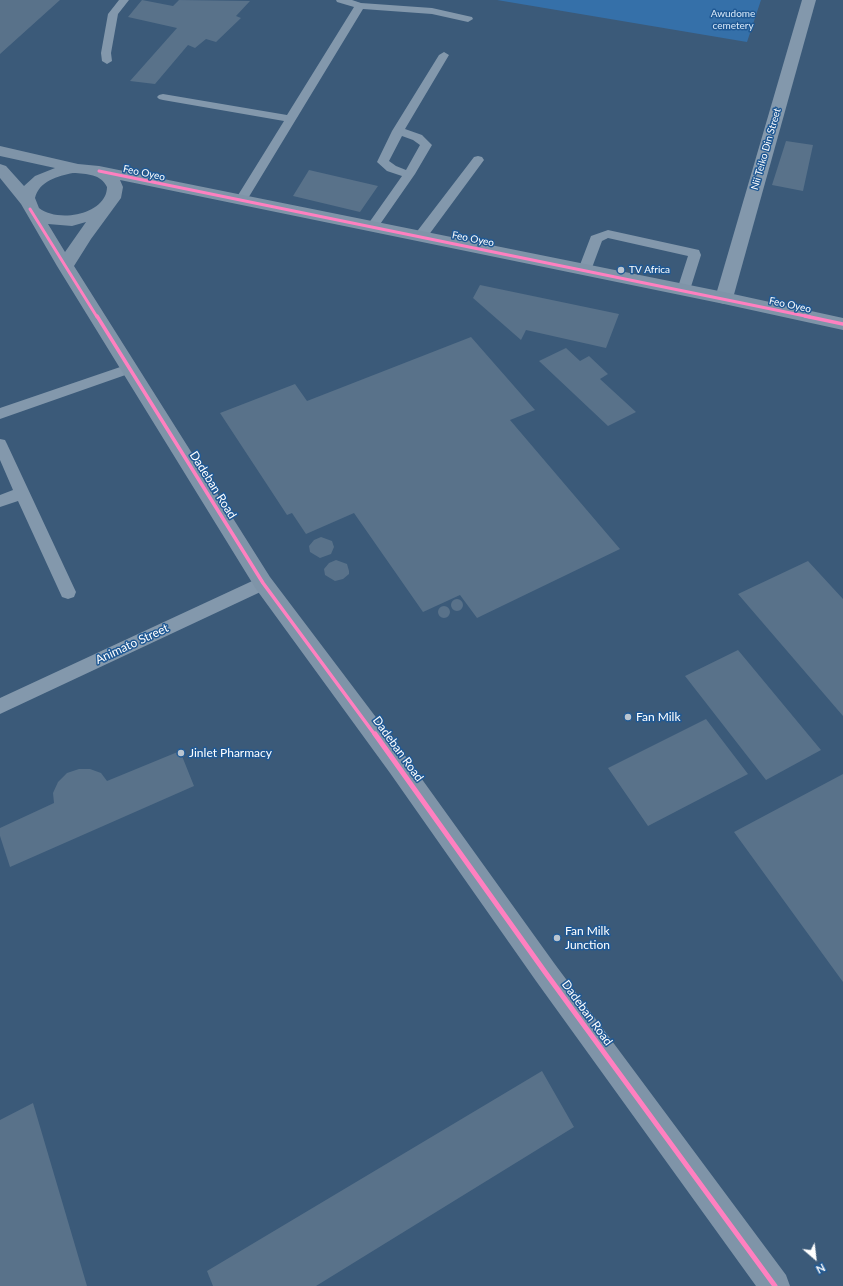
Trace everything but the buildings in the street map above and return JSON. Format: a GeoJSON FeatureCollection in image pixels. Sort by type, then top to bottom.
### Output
{"type":"FeatureCollection","features":[{"type":"Feature","properties":{"kind":"street","name":"Nii Teiko Din Street"},"geometry":{"type":"LineString","coordinates":[[724,298],[809,0]]}},
{"type":"Feature","properties":{"kind":"street"},"geometry":{"type":"LineString","coordinates":[[0,151],[99,171],[112,180],[116,186],[115,193],[108,205],[84,236],[65,266]]}},
{"type":"Feature","properties":{"kind":"street"},"geometry":{"type":"LineString","coordinates":[[28,205],[27,194],[39,180],[60,170],[80,168]]}},
{"type":"Feature","properties":{"kind":"street"},"geometry":{"type":"LineString","coordinates":[[0,169],[18,189],[28,205],[36,214],[46,218],[70,221],[89,216],[108,205]]}},
{"type":"Feature","properties":{"kind":"street","name":"Feo Oyeo"},"geometry":{"type":"LineString","coordinates":[[99,171],[724,298],[843,324]]}},
{"type":"Feature","properties":{"kind":"street","name":"Feo Oyeo"},"geometry":{"type":"LineString","coordinates":[[108,205],[131,194],[157,189],[178,188]]}},
{"type":"Feature","properties":{"kind":"street","name":"Dadeban Road"},"geometry":{"type":"LineString","coordinates":[[28,205],[263,583],[398,765],[545,972],[775,1286]]}},
{"type":"Feature","properties":{"kind":"lane"},"geometry":{"type":"LineString","coordinates":[[107,61],[106,53],[113,14],[124,0]]}},
{"type":"Feature","properties":{"kind":"lane"},"geometry":{"type":"LineString","coordinates":[[341,0],[360,6],[432,11],[468,18]]}},
{"type":"Feature","properties":{"kind":"lane"},"geometry":{"type":"LineString","coordinates":[[241,200],[360,6]]}},
{"type":"Feature","properties":{"kind":"lane"},"geometry":{"type":"LineString","coordinates":[[409,174],[395,171],[383,162],[398,131],[444,55]]}},
{"type":"Feature","properties":{"kind":"lane"},"geometry":{"type":"LineString","coordinates":[[163,97],[291,119]]}},
{"type":"Feature","properties":{"kind":"lane"},"geometry":{"type":"LineString","coordinates":[[372,227],[409,174],[426,145],[423,140],[417,137],[398,131]]}},
{"type":"Feature","properties":{"kind":"lane"},"geometry":{"type":"LineString","coordinates":[[420,237],[478,160]]}},
{"type":"Feature","properties":{"kind":"lane"},"geometry":{"type":"LineString","coordinates":[[585,270],[596,239],[608,234],[694,253],[695,255],[684,290]]}},
{"type":"Feature","properties":{"kind":"lane"},"geometry":{"type":"LineString","coordinates":[[0,414],[129,369]]}},
{"type":"Feature","properties":{"kind":"lane"},"geometry":{"type":"LineString","coordinates":[[0,444],[68,592]]}},
{"type":"Feature","properties":{"kind":"lane"},"geometry":{"type":"LineString","coordinates":[[0,501],[22,493]]}},
{"type":"Feature","properties":{"kind":"lane","name":"Animato Street"},"geometry":{"type":"LineString","coordinates":[[0,706],[263,583]]}},
{"type":"Feature","properties":{"kind":"green space","name":"Awudome cemetery"},"geometry":{"type":"Polygon","coordinates":[[[497,0],[761,0],[747,42],[497,0]]]}},
{"type":"Feature","properties":{"kind":"cycle path"},"geometry":{"type":"LineString","coordinates":[[99,171],[724,298],[843,324]]}},
{"type":"Feature","properties":{"kind":"cycle path"},"geometry":{"type":"LineString","coordinates":[[30,209],[263,583],[398,765],[545,972],[775,1286]]}},
{"type":"Feature","properties":{"kind":"place","name":"TV Africa"},"geometry":{"type":"Point","coordinates":[621,270]}},
{"type":"Feature","properties":{"kind":"place","name":"Fan Milk"},"geometry":{"type":"Point","coordinates":[628,717]}},
{"type":"Feature","properties":{"kind":"place","name":"Jinlet Pharmacy"},"geometry":{"type":"Point","coordinates":[181,753]}},
{"type":"Feature","properties":{"kind":"place","name":"Fan Milk Junction"},"geometry":{"type":"Point","coordinates":[557,938]}}]}
